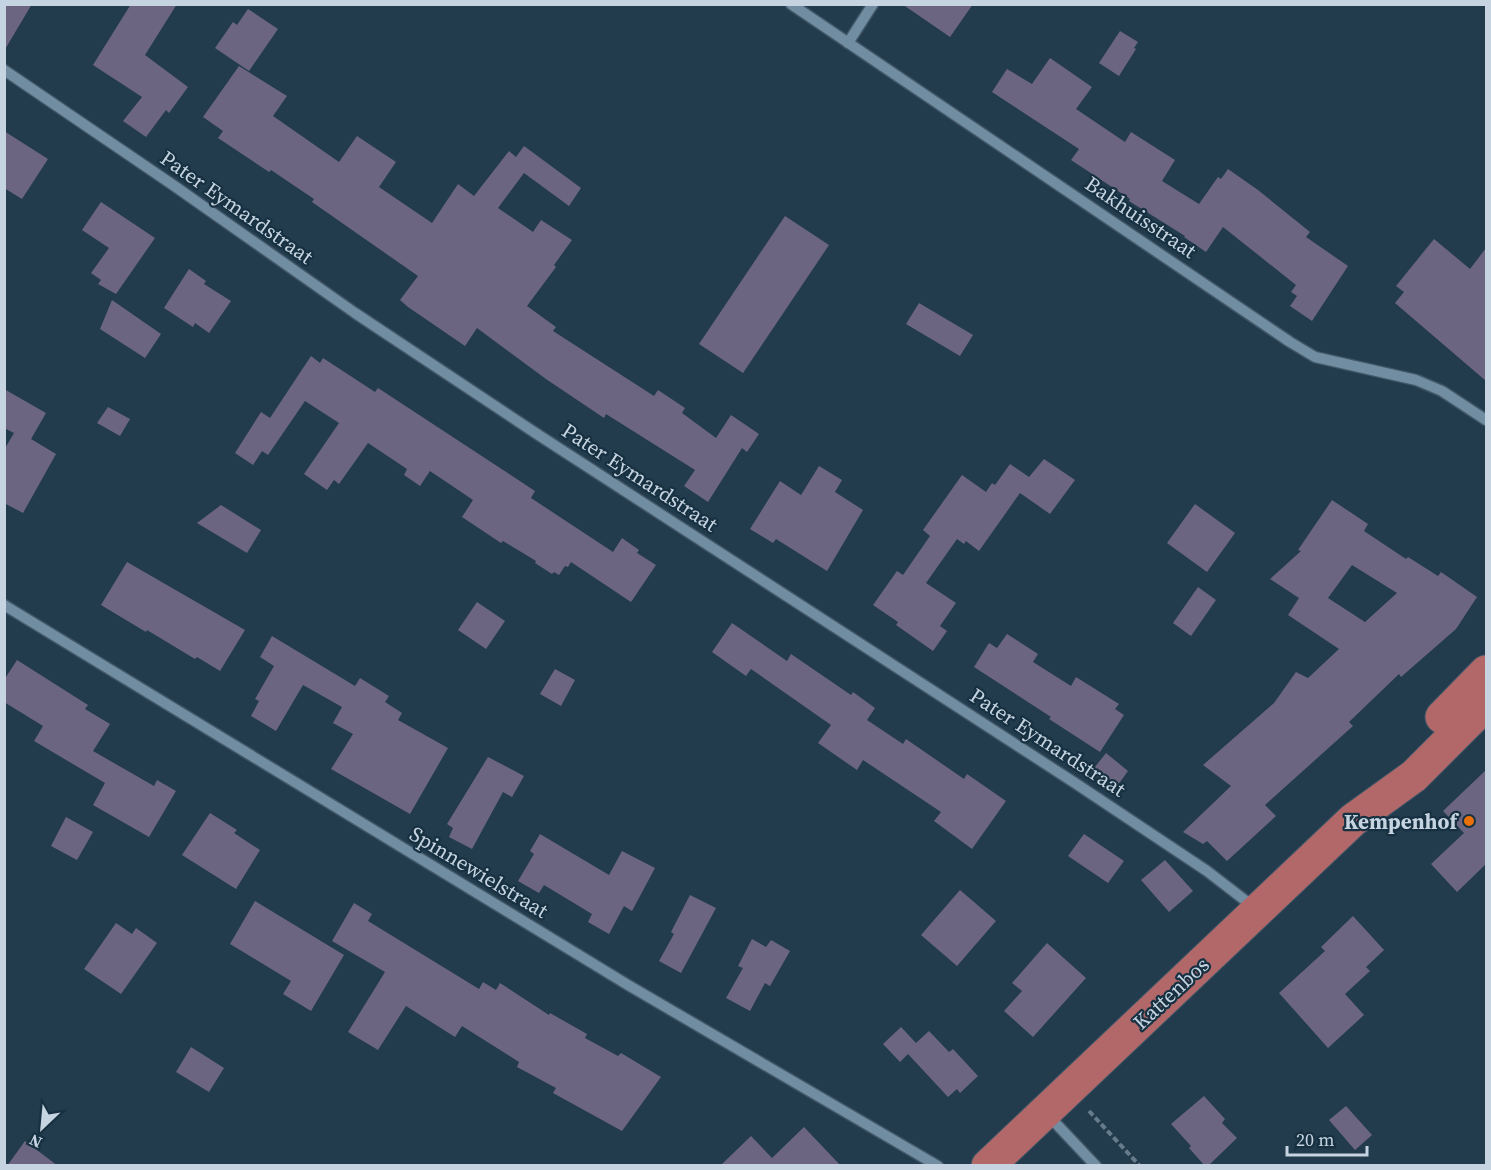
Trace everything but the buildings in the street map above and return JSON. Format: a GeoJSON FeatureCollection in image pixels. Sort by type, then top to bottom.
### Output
{"type":"FeatureCollection","features":[{"type":"Feature","properties":{"kind":"main road","name":"Kattenbos"},"geometry":{"type":"LineString","coordinates":[[1353,820],[1398,762],[1486,672]]}},
{"type":"Feature","properties":{"kind":"main road","name":"Kattenbos"},"geometry":{"type":"LineString","coordinates":[[988,1166],[1353,820],[1414,776],[1486,704]]}},
{"type":"Feature","properties":{"kind":"street","name":"Bakhuisstraat"},"geometry":{"type":"LineString","coordinates":[[791,4],[1315,357],[1416,380],[1442,391],[1486,420]]}},
{"type":"Feature","properties":{"kind":"street"},"geometry":{"type":"LineString","coordinates":[[848,43],[873,4]]}},
{"type":"Feature","properties":{"kind":"street","name":"Pater Eymardstraat"},"geometry":{"type":"LineString","coordinates":[[4,70],[355,313],[537,434],[1076,783],[1207,871],[1258,910]]}},
{"type":"Feature","properties":{"kind":"street","name":"Spinnewielstraat"},"geometry":{"type":"LineString","coordinates":[[4,605],[628,985],[938,1166]]}},
{"type":"Feature","properties":{"kind":"street"},"geometry":{"type":"LineString","coordinates":[[1045,1112],[1096,1166]]}},
{"type":"Feature","properties":{"kind":"path"},"geometry":{"type":"LineString","coordinates":[[1069,1089],[1140,1166]]}},
{"type":"Feature","properties":{"kind":"place","name":"Kempenhof"},"geometry":{"type":"Point","coordinates":[1469,821]}}]}
